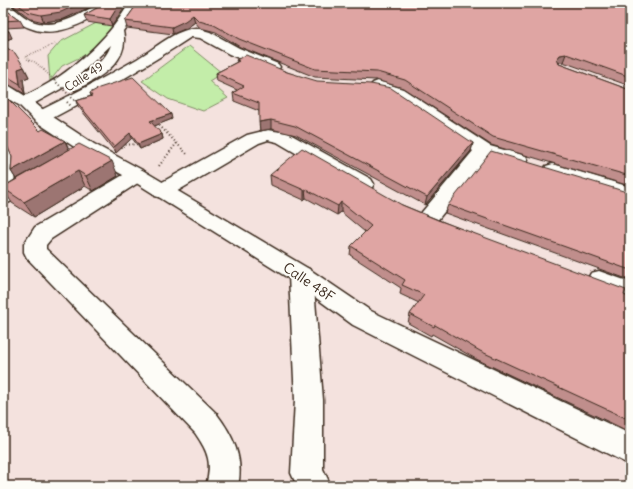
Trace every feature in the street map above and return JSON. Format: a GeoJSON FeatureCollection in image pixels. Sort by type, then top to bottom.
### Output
{"type":"FeatureCollection","features":[{"type":"Feature","properties":{"kind":"street"},"geometry":{"type":"LineString","coordinates":[[3,5],[23,21],[34,26],[42,27],[57,26],[87,17],[107,3]]}},
{"type":"Feature","properties":{"kind":"street","name":"Calle 49"},"geometry":{"type":"LineString","coordinates":[[32,109],[64,91],[107,63],[114,55],[117,47],[116,31],[135,3]]}},
{"type":"Feature","properties":{"kind":"street"},"geometry":{"type":"LineString","coordinates":[[32,109],[103,86],[187,33],[196,32],[205,35],[234,51],[288,74]]}},
{"type":"Feature","properties":{"kind":"street"},"geometry":{"type":"LineString","coordinates":[[366,85],[380,86],[397,92],[484,150],[630,194]]}},
{"type":"Feature","properties":{"kind":"street","name":"Calle 48F"},"geometry":{"type":"LineString","coordinates":[[3,88],[32,109],[78,153],[148,182],[301,275],[362,318],[630,450]]}},
{"type":"Feature","properties":{"kind":"street"},"geometry":{"type":"LineString","coordinates":[[222,486],[226,461],[222,448],[212,430],[199,415],[35,252],[35,244],[43,233],[148,182],[267,134],[275,135],[288,140],[377,191]]}},
{"type":"Feature","properties":{"kind":"street"},"geometry":{"type":"LineString","coordinates":[[429,217],[484,150]]}},
{"type":"Feature","properties":{"kind":"street"},"geometry":{"type":"LineString","coordinates":[[3,154],[7,166],[3,189]]}},
{"type":"Feature","properties":{"kind":"street"},"geometry":{"type":"LineString","coordinates":[[3,197],[48,170]]}},
{"type":"Feature","properties":{"kind":"street"},"geometry":{"type":"LineString","coordinates":[[301,275],[309,400],[307,473],[315,486]]}},
{"type":"Feature","properties":{"kind":"street"},"geometry":{"type":"LineString","coordinates":[[585,275],[630,292]]}},
{"type":"Feature","properties":{"kind":"path"},"geometry":{"type":"LineString","coordinates":[[42,27],[39,30],[40,32],[56,38],[56,43],[51,47],[31,53],[26,58],[35,62],[77,103]]}},
{"type":"Feature","properties":{"kind":"path"},"geometry":{"type":"LineString","coordinates":[[66,102],[71,106]]}},
{"type":"Feature","properties":{"kind":"path"},"geometry":{"type":"LineString","coordinates":[[148,182],[177,143],[154,120]]}},
{"type":"Feature","properties":{"kind":"path"},"geometry":{"type":"LineString","coordinates":[[153,130],[159,125]]}},
{"type":"Feature","properties":{"kind":"path"},"geometry":{"type":"LineString","coordinates":[[115,146],[138,145],[143,140]]}},
{"type":"Feature","properties":{"kind":"green space"},"geometry":{"type":"Polygon","coordinates":[[[120,3],[127,4],[128,7],[93,51],[62,66],[50,81],[48,56],[60,42],[104,19],[120,3]]]}},
{"type":"Feature","properties":{"kind":"green space"},"geometry":{"type":"Polygon","coordinates":[[[189,46],[222,73],[209,81],[228,98],[203,111],[168,99],[142,81],[189,46]]]}},
{"type":"Feature","properties":{"kind":"building"},"geometry":{"type":"Polygon","coordinates":[[[16,3],[81,3],[61,12],[41,15],[28,12],[16,3]]]}},
{"type":"Feature","properties":{"kind":"building"},"geometry":{"type":"Polygon","coordinates":[[[106,3],[120,3],[110,19],[84,15],[106,3]]]}},
{"type":"Feature","properties":{"kind":"building"},"geometry":{"type":"Polygon","coordinates":[[[137,3],[630,3],[630,77],[566,54],[560,55],[557,59],[559,64],[630,90],[630,176],[493,137],[405,80],[377,72],[315,69],[239,39],[214,25],[199,21],[193,15],[185,21],[172,27],[125,21],[137,3]]]}},
{"type":"Feature","properties":{"kind":"building"},"geometry":{"type":"Polygon","coordinates":[[[3,8],[20,20],[3,21],[3,8]]]}},
{"type":"Feature","properties":{"kind":"building"},"geometry":{"type":"Polygon","coordinates":[[[3,27],[9,31],[3,33],[3,27]]]}},
{"type":"Feature","properties":{"kind":"building"},"geometry":{"type":"Polygon","coordinates":[[[3,46],[15,53],[24,67],[18,69],[20,84],[3,74],[3,46]]]}},
{"type":"Feature","properties":{"kind":"building"},"geometry":{"type":"Polygon","coordinates":[[[246,55],[287,72],[317,81],[371,84],[391,88],[473,143],[427,197],[295,126],[271,120],[259,122],[259,103],[233,93],[244,86],[216,73],[239,61],[236,60],[246,55]]]}},
{"type":"Feature","properties":{"kind":"building"},"geometry":{"type":"Polygon","coordinates":[[[133,77],[171,114],[150,121],[162,134],[138,144],[130,133],[114,147],[76,101],[92,96],[90,93],[99,88],[133,77]]]}},
{"type":"Feature","properties":{"kind":"building"},"geometry":{"type":"Polygon","coordinates":[[[3,94],[40,131],[43,129],[65,141],[11,171],[12,157],[5,141],[3,140],[3,94]]]}},
{"type":"Feature","properties":{"kind":"building"},"geometry":{"type":"Polygon","coordinates":[[[79,144],[112,161],[86,176],[78,171],[24,202],[3,188],[3,187],[79,144]]]}},
{"type":"Feature","properties":{"kind":"building"},"geometry":{"type":"Polygon","coordinates":[[[302,148],[402,205],[438,220],[626,290],[624,295],[630,298],[630,420],[480,351],[435,325],[434,327],[410,314],[424,295],[402,285],[405,280],[351,246],[371,226],[341,202],[338,206],[305,189],[304,190],[270,175],[302,148]]]}},
{"type":"Feature","properties":{"kind":"building"},"geometry":{"type":"Polygon","coordinates":[[[491,151],[630,193],[630,270],[448,205],[491,151]]]}}]}
